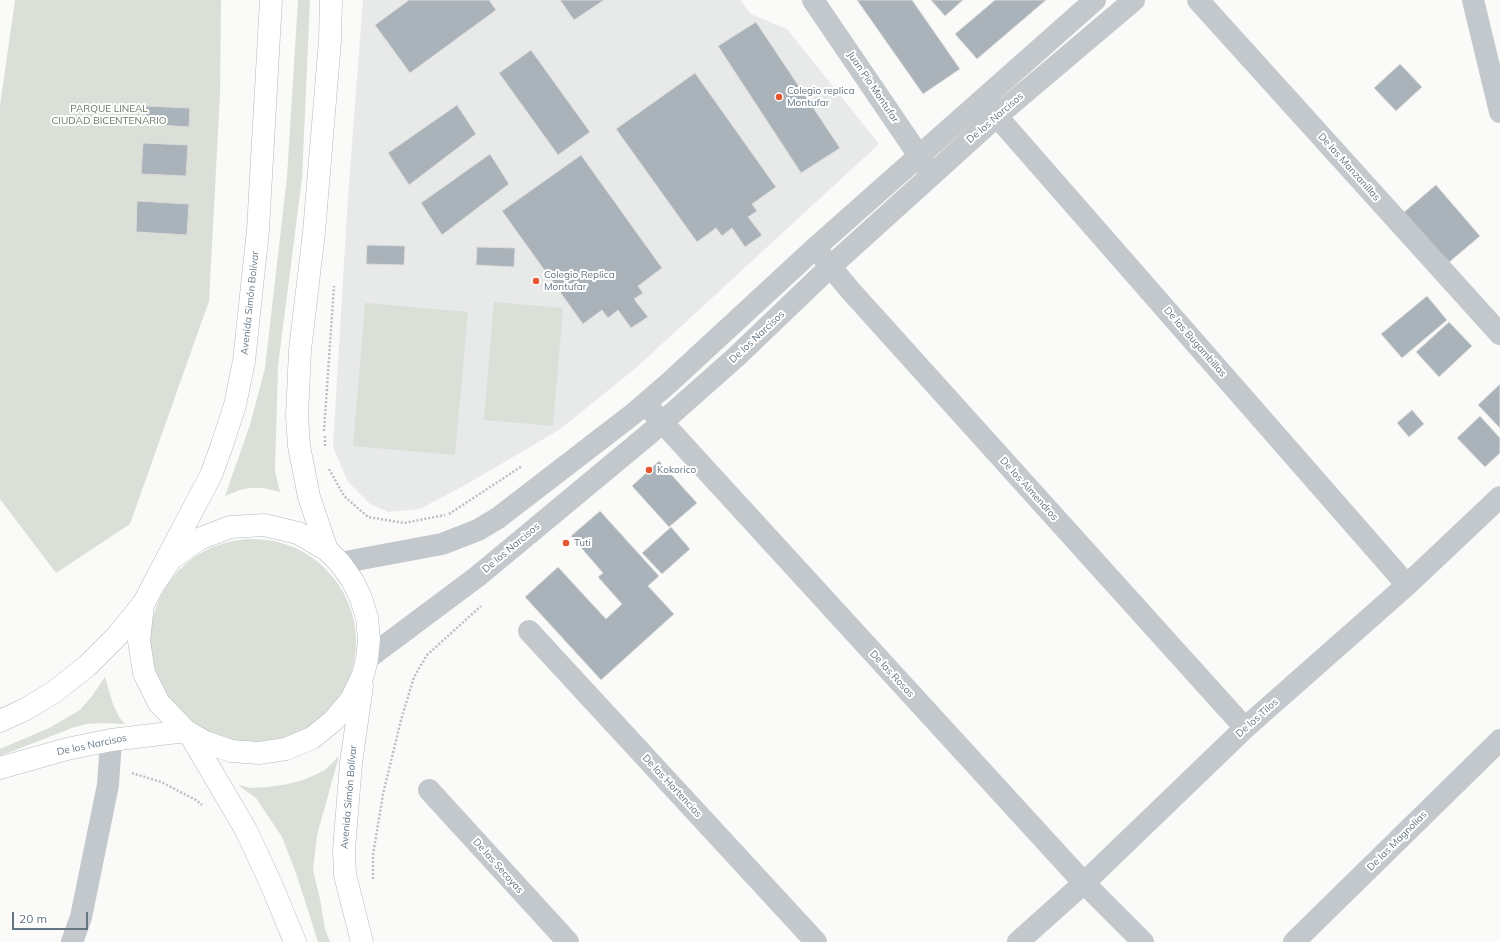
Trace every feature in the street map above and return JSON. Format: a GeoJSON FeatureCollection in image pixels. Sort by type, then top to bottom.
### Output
{"type":"FeatureCollection","features":[{"type":"Feature","properties":{"kind":"main road","name":"Avenida Simón Bolívar"},"geometry":{"type":"LineString","coordinates":[[272,0],[258,230],[244,361],[235,405],[211,475],[147,595],[139,640],[144,673],[158,703],[187,732],[246,830],[272,886],[295,942]]}},
{"type":"Feature","properties":{"kind":"main road","name":"Avenida Simón Bolívar"},"geometry":{"type":"LineString","coordinates":[[331,0],[330,41],[315,224],[300,350],[297,416],[299,446],[309,497],[333,557]]}},
{"type":"Feature","properties":{"kind":"main road","name":"Avenida Simón Bolívar"},"geometry":{"type":"LineString","coordinates":[[147,595],[171,559],[199,539],[230,527],[264,525],[298,533],[333,557],[352,580],[361,598],[367,618],[369,639],[351,763],[344,850],[345,875],[362,942]]}},
{"type":"Feature","properties":{"kind":"main road"},"geometry":{"type":"LineString","coordinates":[[0,721],[26,709],[54,692],[87,666],[117,636],[147,595]]}},
{"type":"Feature","properties":{"kind":"main road","name":"Avenida Simón Bolívar"},"geometry":{"type":"LineString","coordinates":[[187,732],[205,742],[231,751],[258,753],[286,749],[312,738],[333,721],[351,700],[365,667]]}},
{"type":"Feature","properties":{"kind":"main road","name":"De los Narcisos"},"geometry":{"type":"LineString","coordinates":[[5,766],[67,749],[111,740],[187,732]]}},
{"type":"Feature","properties":{"kind":"street","name":"Juan Pio Montufar"},"geometry":{"type":"LineString","coordinates":[[813,0],[932,175]]}},
{"type":"Feature","properties":{"kind":"street"},"geometry":{"type":"LineString","coordinates":[[333,557],[442,544],[478,530],[504,514],[633,414],[670,382],[815,248],[1095,0]]}},
{"type":"Feature","properties":{"kind":"street","name":"De los Narcisos"},"geometry":{"type":"LineString","coordinates":[[365,667],[478,576],[662,423],[736,356],[830,267],[997,116],[1134,0]]}},
{"type":"Feature","properties":{"kind":"street","name":"De las Manzanillas"},"geometry":{"type":"LineString","coordinates":[[1198,0],[1500,334]]}},
{"type":"Feature","properties":{"kind":"street"},"geometry":{"type":"LineString","coordinates":[[1473,0],[1500,112]]}},
{"type":"Feature","properties":{"kind":"street","name":"De las Bugambillas"},"geometry":{"type":"LineString","coordinates":[[982,100],[1407,585]]}},
{"type":"Feature","properties":{"kind":"street","name":"De los Almendros"},"geometry":{"type":"LineString","coordinates":[[815,248],[854,295],[1245,728]]}},
{"type":"Feature","properties":{"kind":"street","name":"De las Rosas"},"geometry":{"type":"LineString","coordinates":[[645,403],[1084,883],[1143,942]]}},
{"type":"Feature","properties":{"kind":"street","name":"De los Tilos"},"geometry":{"type":"LineString","coordinates":[[1018,942],[1084,883],[1245,728],[1407,585],[1500,497]]}},
{"type":"Feature","properties":{"kind":"street","name":"De las Hortencias"},"geometry":{"type":"LineString","coordinates":[[529,631],[816,942]]}},
{"type":"Feature","properties":{"kind":"street"},"geometry":{"type":"LineString","coordinates":[[72,942],[81,917],[108,785],[111,740]]}},
{"type":"Feature","properties":{"kind":"street","name":"De las Magnolias"},"geometry":{"type":"LineString","coordinates":[[1294,942],[1500,740]]}},
{"type":"Feature","properties":{"kind":"street","name":"De las Secoyas"},"geometry":{"type":"LineString","coordinates":[[429,790],[568,942]]}},
{"type":"Feature","properties":{"kind":"path"},"geometry":{"type":"LineString","coordinates":[[326,451],[324,430],[334,285]]}},
{"type":"Feature","properties":{"kind":"path"},"geometry":{"type":"LineString","coordinates":[[327,464],[344,496],[368,517],[404,524],[447,515],[529,462]]}},
{"type":"Feature","properties":{"kind":"path"},"geometry":{"type":"LineString","coordinates":[[372,874],[373,855],[392,756],[414,677],[427,655],[483,604]]}},
{"type":"Feature","properties":{"kind":"path"},"geometry":{"type":"LineString","coordinates":[[110,770],[130,773],[161,782],[196,800],[206,809]]}},
{"type":"Feature","properties":{"kind":"shaded area","name":"Colegio Replica Montufar"},"geometry":{"type":"Polygon","coordinates":[[[363,0],[740,0],[751,14],[787,29],[879,144],[637,367],[559,430],[467,484],[420,509],[388,512],[370,504],[348,482],[333,447],[348,196],[363,0]]]}},
{"type":"Feature","properties":{"kind":"green space","name":"PARQUE LINEAL CIUDAD BICENTENARIO"},"geometry":{"type":"Polygon","coordinates":[[[15,0],[221,0],[220,94],[209,301],[130,524],[56,573],[0,499],[0,106],[15,0]]]}},
{"type":"Feature","properties":{"kind":"green space"},"geometry":{"type":"Polygon","coordinates":[[[298,0],[310,0],[302,178],[278,366],[275,471],[280,492],[264,488],[250,488],[225,496],[250,425],[265,368],[287,177],[298,0]]]}},
{"type":"Feature","properties":{"kind":"green space"},"geometry":{"type":"Polygon","coordinates":[[[494,302],[563,308],[553,426],[484,420],[494,302]]]}},
{"type":"Feature","properties":{"kind":"green space"},"geometry":{"type":"Polygon","coordinates":[[[365,303],[468,312],[455,455],[353,446],[365,303]]]}},
{"type":"Feature","properties":{"kind":"green space"},"geometry":{"type":"Polygon","coordinates":[[[243,539],[263,539],[293,546],[319,562],[333,576],[349,602],[356,632],[356,652],[349,682],[333,708],[319,722],[293,738],[263,745],[243,745],[213,738],[187,722],[173,708],[157,682],[150,652],[150,632],[157,602],[173,576],[187,562],[213,546],[243,539]]]}},
{"type":"Feature","properties":{"kind":"green space"},"geometry":{"type":"Polygon","coordinates":[[[105,677],[113,704],[119,717],[125,724],[86,724],[0,756],[0,749],[49,728],[80,710],[105,677]]]}},
{"type":"Feature","properties":{"kind":"green space"},"geometry":{"type":"Polygon","coordinates":[[[339,756],[317,835],[313,870],[325,929],[330,942],[318,942],[296,873],[282,837],[256,798],[238,785],[251,788],[268,787],[306,779],[325,770],[339,756]]]}},
{"type":"Feature","properties":{"kind":"building"},"geometry":{"type":"Polygon","coordinates":[[[409,0],[489,0],[496,10],[410,73],[375,25],[409,0]]]}},
{"type":"Feature","properties":{"kind":"building"},"geometry":{"type":"Polygon","coordinates":[[[560,0],[604,0],[574,20],[560,0]]]}},
{"type":"Feature","properties":{"kind":"building"},"geometry":{"type":"Polygon","coordinates":[[[857,0],[912,0],[960,69],[923,94],[857,0]]]}},
{"type":"Feature","properties":{"kind":"building"},"geometry":{"type":"Polygon","coordinates":[[[931,0],[963,0],[945,16],[931,0]]]}},
{"type":"Feature","properties":{"kind":"building"},"geometry":{"type":"Polygon","coordinates":[[[995,0],[1046,0],[977,59],[955,34],[995,0]]]}},
{"type":"Feature","properties":{"kind":"building","name":"Colegio replica Montufar"},"geometry":{"type":"Polygon","coordinates":[[[756,22],[840,148],[801,173],[718,46],[756,22]]]}},
{"type":"Feature","properties":{"kind":"building"},"geometry":{"type":"Polygon","coordinates":[[[531,50],[590,132],[558,155],[499,73],[531,50]]]}},
{"type":"Feature","properties":{"kind":"building"},"geometry":{"type":"Polygon","coordinates":[[[1400,64],[1422,87],[1396,111],[1374,88],[1400,64]]]}},
{"type":"Feature","properties":{"kind":"building"},"geometry":{"type":"Polygon","coordinates":[[[695,73],[776,187],[752,204],[757,211],[748,217],[762,235],[745,247],[732,228],[722,236],[716,228],[697,242],[616,129],[695,73]]]}},
{"type":"Feature","properties":{"kind":"building"},"geometry":{"type":"Polygon","coordinates":[[[457,105],[476,134],[409,185],[388,153],[457,105]]]}},
{"type":"Feature","properties":{"kind":"building"},"geometry":{"type":"Polygon","coordinates":[[[146,106],[190,108],[189,127],[145,124],[146,106]]]}},
{"type":"Feature","properties":{"kind":"building"},"geometry":{"type":"Polygon","coordinates":[[[143,143],[188,145],[186,176],[141,174],[143,143]]]}},
{"type":"Feature","properties":{"kind":"building"},"geometry":{"type":"Polygon","coordinates":[[[490,154],[509,184],[442,235],[421,203],[490,154]]]}},
{"type":"Feature","properties":{"kind":"building"},"geometry":{"type":"Polygon","coordinates":[[[581,155],[662,268],[638,286],[643,293],[634,299],[648,317],[631,328],[618,310],[608,318],[602,310],[583,324],[502,211],[581,155]]]}},
{"type":"Feature","properties":{"kind":"building"},"geometry":{"type":"Polygon","coordinates":[[[1436,185],[1480,236],[1447,264],[1403,213],[1436,185]]]}},
{"type":"Feature","properties":{"kind":"building"},"geometry":{"type":"Polygon","coordinates":[[[137,201],[189,204],[187,235],[136,232],[137,201]]]}},
{"type":"Feature","properties":{"kind":"building"},"geometry":{"type":"Polygon","coordinates":[[[367,245],[405,246],[404,265],[366,264],[367,245]]]}},
{"type":"Feature","properties":{"kind":"building"},"geometry":{"type":"Polygon","coordinates":[[[477,247],[515,248],[514,267],[476,265],[477,247]]]}},
{"type":"Feature","properties":{"kind":"building"},"geometry":{"type":"Polygon","coordinates":[[[1427,296],[1447,320],[1402,358],[1381,334],[1427,296]]]}},
{"type":"Feature","properties":{"kind":"building"},"geometry":{"type":"Polygon","coordinates":[[[1449,322],[1472,346],[1439,377],[1416,352],[1449,322]]]}},
{"type":"Feature","properties":{"kind":"building"},"geometry":{"type":"Polygon","coordinates":[[[1500,384],[1500,428],[1478,405],[1500,384]]]}},
{"type":"Feature","properties":{"kind":"building"},"geometry":{"type":"Polygon","coordinates":[[[1412,410],[1424,424],[1409,437],[1397,423],[1412,410]]]}},
{"type":"Feature","properties":{"kind":"building"},"geometry":{"type":"Polygon","coordinates":[[[1480,416],[1500,438],[1500,453],[1485,467],[1457,438],[1480,416]]]}},
{"type":"Feature","properties":{"kind":"building"},"geometry":{"type":"Polygon","coordinates":[[[659,461],[697,503],[669,527],[632,486],[659,461]]]}},
{"type":"Feature","properties":{"kind":"building"},"geometry":{"type":"Polygon","coordinates":[[[600,511],[659,576],[648,586],[674,614],[601,680],[525,597],[558,567],[606,619],[622,604],[598,577],[603,573],[571,536],[600,511]]]}},
{"type":"Feature","properties":{"kind":"building"},"geometry":{"type":"Polygon","coordinates":[[[671,527],[690,549],[662,574],[642,553],[671,527]]]}},
{"type":"Feature","properties":{"kind":"place","name":"Colegio replica Montufar"},"geometry":{"type":"Point","coordinates":[779,97]}},
{"type":"Feature","properties":{"kind":"place","name":"Colegio Replica Montufar"},"geometry":{"type":"Point","coordinates":[536,281]}},
{"type":"Feature","properties":{"kind":"place","name":"Kokorico"},"geometry":{"type":"Point","coordinates":[649,470]}},
{"type":"Feature","properties":{"kind":"place","name":"Tuti"},"geometry":{"type":"Point","coordinates":[566,543]}}]}
